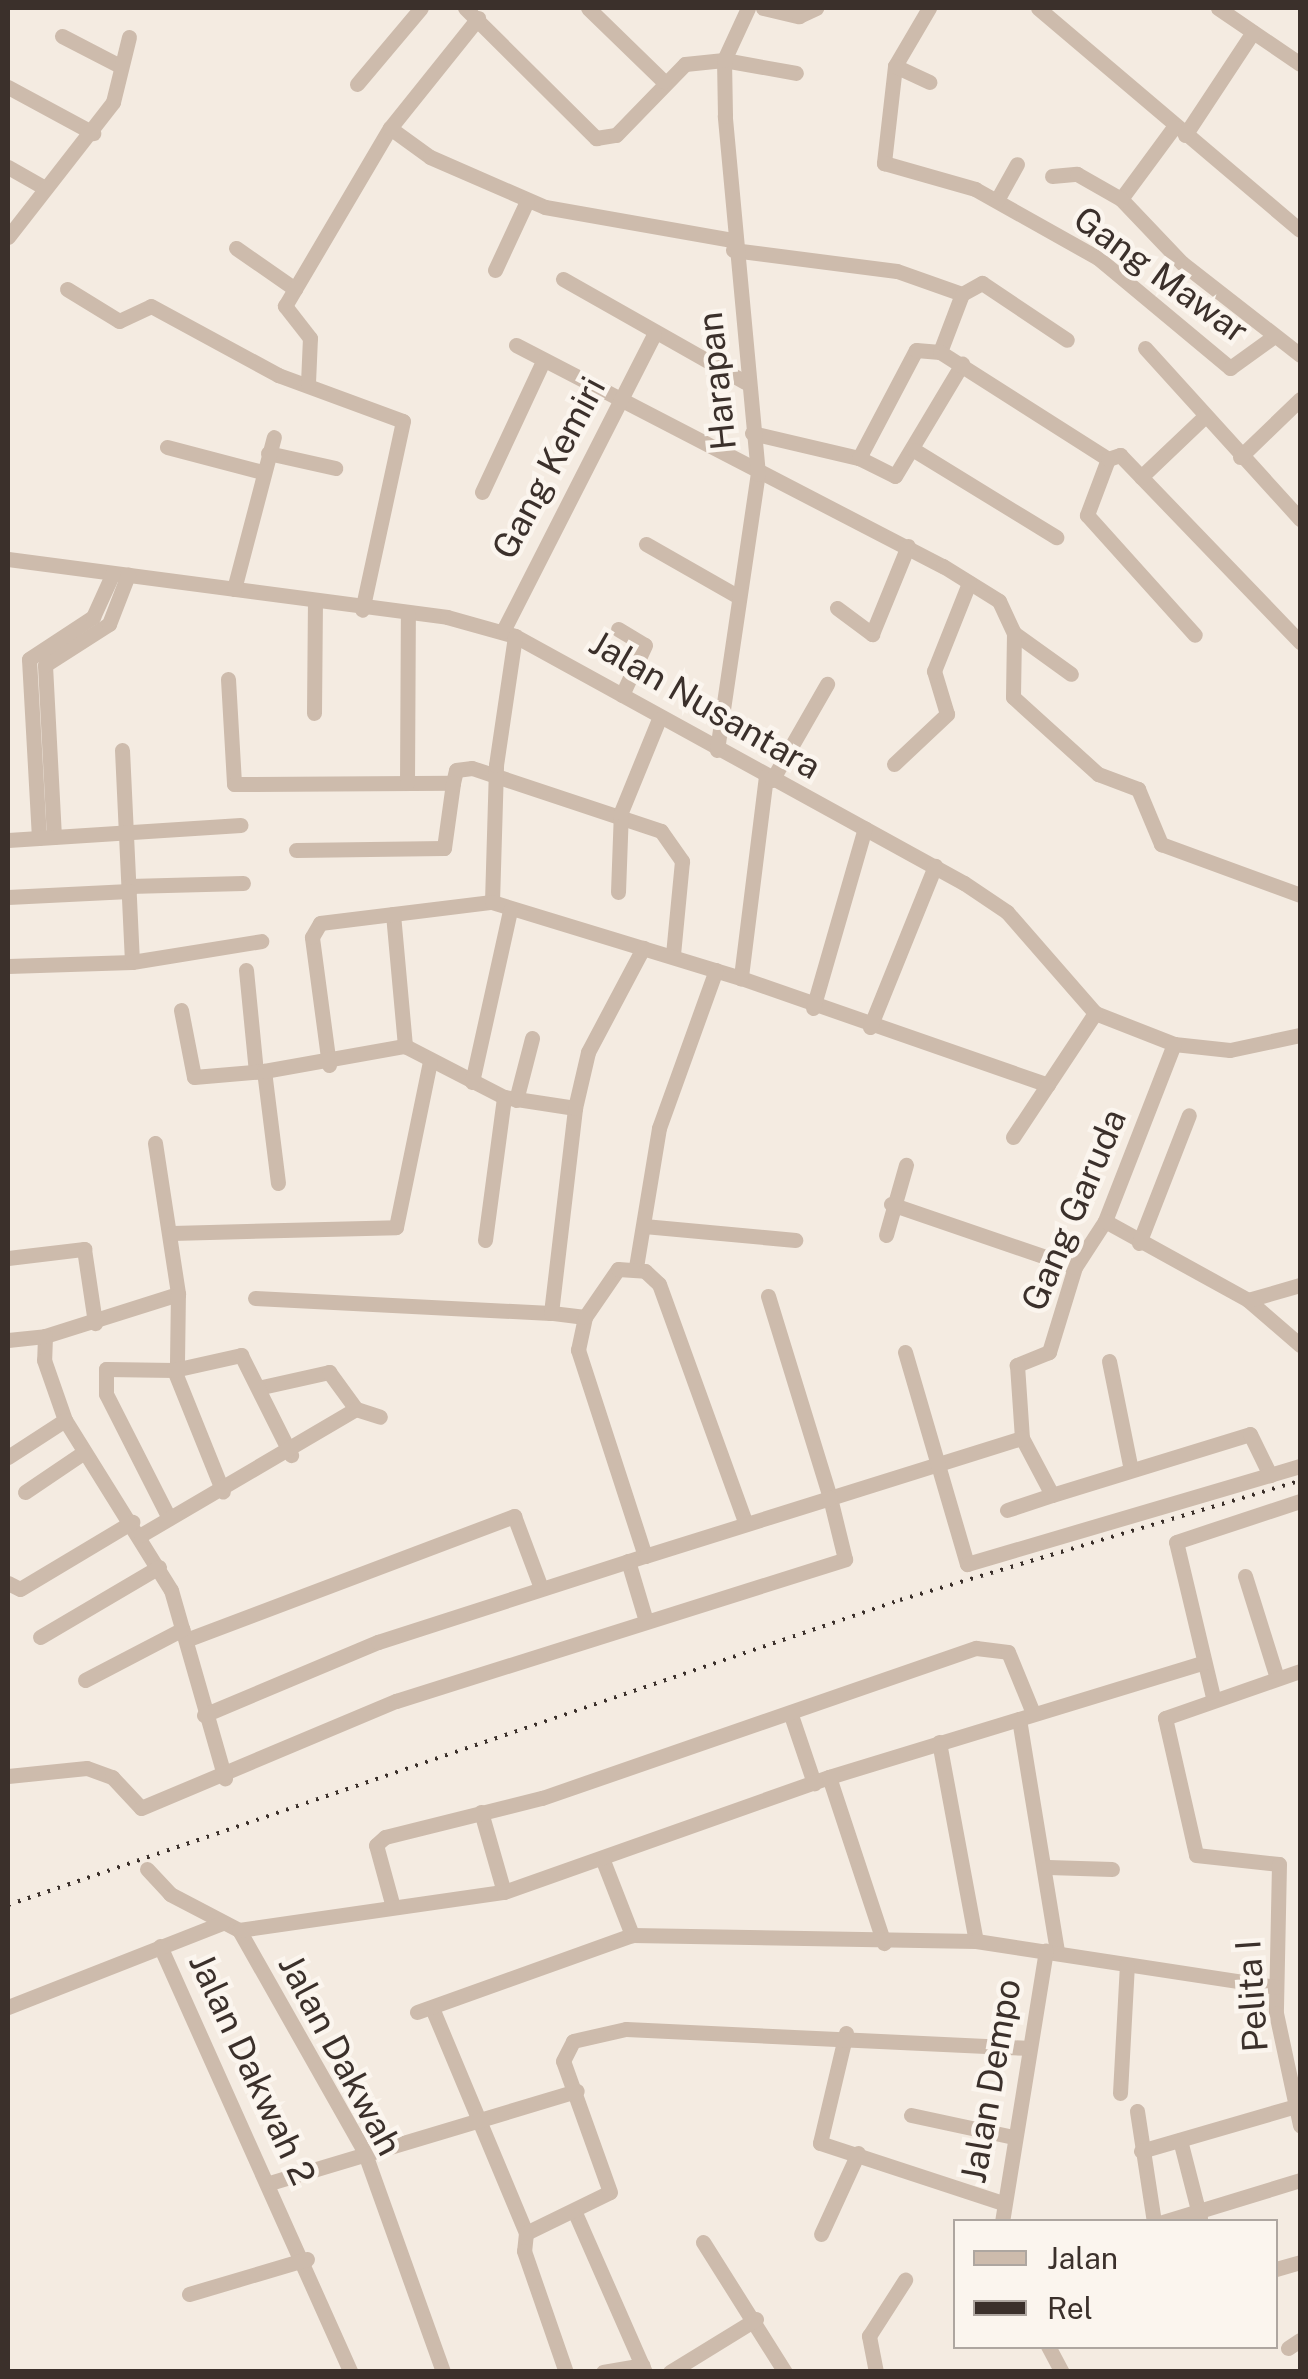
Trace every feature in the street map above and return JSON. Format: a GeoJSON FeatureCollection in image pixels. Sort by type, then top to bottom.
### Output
{"type":"FeatureCollection","features":[{"type":"Feature","properties":{"kind":"street"},"geometry":{"type":"LineString","coordinates":[[357,84],[420,8]]}},
{"type":"Feature","properties":{"kind":"street"},"geometry":{"type":"LineString","coordinates":[[588,8],[663,80]]}},
{"type":"Feature","properties":{"kind":"street","name":"Harapan"},"geometry":{"type":"LineString","coordinates":[[717,750],[758,474],[744,382],[724,60],[748,8]]}},
{"type":"Feature","properties":{"kind":"street"},"geometry":{"type":"LineString","coordinates":[[763,8],[799,16],[816,8]]}},
{"type":"Feature","properties":{"kind":"street","name":"Gang Mawar"},"geometry":{"type":"LineString","coordinates":[[929,8],[895,66],[884,164],[996,200],[1098,258],[1230,368],[1273,338]]}},
{"type":"Feature","properties":{"kind":"street"},"geometry":{"type":"LineString","coordinates":[[1038,8],[1180,131],[1299,226]]}},
{"type":"Feature","properties":{"kind":"street"},"geometry":{"type":"LineString","coordinates":[[1218,8],[1300,64]]}},
{"type":"Feature","properties":{"kind":"street"},"geometry":{"type":"LineString","coordinates":[[308,383],[310,338],[285,311],[390,128],[471,13],[596,138],[616,136],[663,80],[686,64],[724,60],[796,73]]}},
{"type":"Feature","properties":{"kind":"street"},"geometry":{"type":"LineString","coordinates":[[1121,199],[1180,131],[1253,32]]}},
{"type":"Feature","properties":{"kind":"street"},"geometry":{"type":"LineString","coordinates":[[62,36],[120,66]]}},
{"type":"Feature","properties":{"kind":"street"},"geometry":{"type":"LineString","coordinates":[[8,238],[93,133],[129,37]]}},
{"type":"Feature","properties":{"kind":"street"},"geometry":{"type":"LineString","coordinates":[[895,66],[929,82]]}},
{"type":"Feature","properties":{"kind":"street"},"geometry":{"type":"LineString","coordinates":[[8,87],[93,133]]}},
{"type":"Feature","properties":{"kind":"street"},"geometry":{"type":"LineString","coordinates":[[390,128],[528,201],[733,245],[897,271],[962,294]]}},
{"type":"Feature","properties":{"kind":"street"},"geometry":{"type":"LineString","coordinates":[[996,200],[1016,164]]}},
{"type":"Feature","properties":{"kind":"street"},"geometry":{"type":"LineString","coordinates":[[8,167],[45,188]]}},
{"type":"Feature","properties":{"kind":"street"},"geometry":{"type":"LineString","coordinates":[[1052,176],[1077,174],[1121,199],[1273,338],[1300,356]]}},
{"type":"Feature","properties":{"kind":"street"},"geometry":{"type":"LineString","coordinates":[[495,270],[528,201]]}},
{"type":"Feature","properties":{"kind":"street"},"geometry":{"type":"LineString","coordinates":[[236,248],[295,289]]}},
{"type":"Feature","properties":{"kind":"street"},"geometry":{"type":"LineString","coordinates":[[564,279],[654,335],[744,382]]}},
{"type":"Feature","properties":{"kind":"street"},"geometry":{"type":"LineString","coordinates":[[940,352],[962,294],[982,283],[1067,340]]}},
{"type":"Feature","properties":{"kind":"street"},"geometry":{"type":"LineString","coordinates":[[67,289],[119,321],[151,306],[308,383],[395,415],[406,432],[362,610]]}},
{"type":"Feature","properties":{"kind":"street","name":"Gang Kemiri"},"geometry":{"type":"LineString","coordinates":[[492,902],[496,776],[509,634],[617,404],[654,335]]}},
{"type":"Feature","properties":{"kind":"street"},"geometry":{"type":"LineString","coordinates":[[516,345],[617,404],[908,546],[999,601],[1014,633],[1014,697],[1098,774],[1138,789],[1160,844],[1300,894]]}},
{"type":"Feature","properties":{"kind":"street"},"geometry":{"type":"LineString","coordinates":[[1144,348],[1300,519]]}},
{"type":"Feature","properties":{"kind":"street"},"geometry":{"type":"LineString","coordinates":[[859,458],[916,350],[940,352],[962,364],[1108,459]]}},
{"type":"Feature","properties":{"kind":"street"},"geometry":{"type":"LineString","coordinates":[[482,492],[543,361]]}},
{"type":"Feature","properties":{"kind":"street"},"geometry":{"type":"LineString","coordinates":[[752,433],[859,458],[891,477],[914,450],[962,364]]}},
{"type":"Feature","properties":{"kind":"street"},"geometry":{"type":"LineString","coordinates":[[1240,457],[1300,399]]}},
{"type":"Feature","properties":{"kind":"street"},"geometry":{"type":"LineString","coordinates":[[1141,476],[1205,416]]}},
{"type":"Feature","properties":{"kind":"street"},"geometry":{"type":"LineString","coordinates":[[234,589],[271,445],[335,468]]}},
{"type":"Feature","properties":{"kind":"street"},"geometry":{"type":"LineString","coordinates":[[167,446],[262,472]]}},
{"type":"Feature","properties":{"kind":"street"},"geometry":{"type":"LineString","coordinates":[[914,450],[1056,537]]}},
{"type":"Feature","properties":{"kind":"street"},"geometry":{"type":"LineString","coordinates":[[1195,636],[1087,516],[1108,459],[1116,452],[1300,642]]}},
{"type":"Feature","properties":{"kind":"street"},"geometry":{"type":"LineString","coordinates":[[646,544],[739,597]]}},
{"type":"Feature","properties":{"kind":"street"},"geometry":{"type":"LineString","coordinates":[[837,608],[872,634],[908,546]]}},
{"type":"Feature","properties":{"kind":"street","name":"Jalan Nusantara"},"geometry":{"type":"LineString","coordinates":[[8,559],[408,614],[509,634],[935,866],[1007,912],[1095,1013],[1174,1044],[1230,1050],[1300,1035]]}},
{"type":"Feature","properties":{"kind":"street"},"geometry":{"type":"LineString","coordinates":[[47,838],[29,659],[93,618],[121,574]]}},
{"type":"Feature","properties":{"kind":"street"},"geometry":{"type":"LineString","coordinates":[[894,764],[947,714],[934,672],[970,584]]}},
{"type":"Feature","properties":{"kind":"street"},"geometry":{"type":"LineString","coordinates":[[314,604],[314,713]]}},
{"type":"Feature","properties":{"kind":"street"},"geometry":{"type":"LineString","coordinates":[[407,783],[408,614]]}},
{"type":"Feature","properties":{"kind":"street"},"geometry":{"type":"LineString","coordinates":[[618,629],[645,645],[622,695]]}},
{"type":"Feature","properties":{"kind":"street"},"geometry":{"type":"LineString","coordinates":[[1014,633],[1071,674]]}},
{"type":"Feature","properties":{"kind":"street"},"geometry":{"type":"LineString","coordinates":[[228,679],[234,784],[453,783]]}},
{"type":"Feature","properties":{"kind":"street"},"geometry":{"type":"LineString","coordinates":[[740,978],[769,778],[827,684]]}},
{"type":"Feature","properties":{"kind":"street"},"geometry":{"type":"LineString","coordinates":[[618,892],[621,812],[660,719]]}},
{"type":"Feature","properties":{"kind":"street"},"geometry":{"type":"LineString","coordinates":[[122,750],[131,832],[132,962]]}},
{"type":"Feature","properties":{"kind":"street"},"geometry":{"type":"LineString","coordinates":[[296,850],[444,848],[453,783],[461,767],[496,776],[621,812],[678,848],[673,955]]}},
{"type":"Feature","properties":{"kind":"street"},"geometry":{"type":"LineString","coordinates":[[8,840],[241,824]]}},
{"type":"Feature","properties":{"kind":"street"},"geometry":{"type":"LineString","coordinates":[[813,1008],[865,828]]}},
{"type":"Feature","properties":{"kind":"street"},"geometry":{"type":"LineString","coordinates":[[870,1027],[935,866]]}},
{"type":"Feature","properties":{"kind":"street"},"geometry":{"type":"LineString","coordinates":[[8,896],[243,883]]}},
{"type":"Feature","properties":{"kind":"street"},"geometry":{"type":"LineString","coordinates":[[329,1065],[312,929],[492,902],[673,955],[813,1008],[1048,1085]]}},
{"type":"Feature","properties":{"kind":"street"},"geometry":{"type":"LineString","coordinates":[[472,1082],[510,910]]}},
{"type":"Feature","properties":{"kind":"street"},"geometry":{"type":"LineString","coordinates":[[393,914],[405,1046]]}},
{"type":"Feature","properties":{"kind":"street"},"geometry":{"type":"LineString","coordinates":[[8,966],[132,962],[261,941]]}},
{"type":"Feature","properties":{"kind":"street"},"geometry":{"type":"LineString","coordinates":[[551,1313],[575,1108],[588,1052],[643,948]]}},
{"type":"Feature","properties":{"kind":"street"},"geometry":{"type":"LineString","coordinates":[[246,970],[278,1183]]}},
{"type":"Feature","properties":{"kind":"street"},"geometry":{"type":"LineString","coordinates":[[636,1267],[658,1128],[716,970]]}},
{"type":"Feature","properties":{"kind":"street"},"geometry":{"type":"LineString","coordinates":[[181,1010],[194,1077],[329,1065],[405,1046],[510,1099],[575,1108]]}},
{"type":"Feature","properties":{"kind":"street"},"geometry":{"type":"LineString","coordinates":[[1012,1136],[1095,1013]]}},
{"type":"Feature","properties":{"kind":"street"},"geometry":{"type":"LineString","coordinates":[[485,1240],[510,1099],[532,1038]]}},
{"type":"Feature","properties":{"kind":"street","name":"Gang Garuda"},"geometry":{"type":"LineString","coordinates":[[1022,1438],[1017,1365],[1049,1352],[1075,1266],[1106,1221],[1174,1044]]}},
{"type":"Feature","properties":{"kind":"street"},"geometry":{"type":"LineString","coordinates":[[172,1233],[396,1228],[430,1061]]}},
{"type":"Feature","properties":{"kind":"street"},"geometry":{"type":"LineString","coordinates":[[1140,1243],[1189,1115]]}},
{"type":"Feature","properties":{"kind":"street"},"geometry":{"type":"LineString","coordinates":[[155,1143],[172,1233],[178,1294],[176,1366],[223,1492]]}},
{"type":"Feature","properties":{"kind":"street"},"geometry":{"type":"LineString","coordinates":[[886,1235],[891,1204],[906,1165]]}},
{"type":"Feature","properties":{"kind":"street"},"geometry":{"type":"LineString","coordinates":[[891,1204],[1075,1266]]}},
{"type":"Feature","properties":{"kind":"street"},"geometry":{"type":"LineString","coordinates":[[1106,1221],[1248,1300],[1300,1344]]}},
{"type":"Feature","properties":{"kind":"street"},"geometry":{"type":"LineString","coordinates":[[644,1226],[795,1240]]}},
{"type":"Feature","properties":{"kind":"street"},"geometry":{"type":"LineString","coordinates":[[8,1258],[84,1249],[96,1323]]}},
{"type":"Feature","properties":{"kind":"street"},"geometry":{"type":"LineString","coordinates":[[636,1267],[611,1275],[586,1317],[580,1360],[644,1556]]}},
{"type":"Feature","properties":{"kind":"street"},"geometry":{"type":"LineString","coordinates":[[636,1267],[659,1284],[745,1522]]}},
{"type":"Feature","properties":{"kind":"street"},"geometry":{"type":"LineString","coordinates":[[1248,1300],[1300,1284]]}},
{"type":"Feature","properties":{"kind":"street"},"geometry":{"type":"LineString","coordinates":[[8,1340],[46,1336],[96,1323],[178,1294]]}},
{"type":"Feature","properties":{"kind":"street"},"geometry":{"type":"LineString","coordinates":[[8,1776],[87,1768],[112,1777],[141,1808],[225,1778],[396,1701],[840,1564],[830,1498],[768,1296]]}},
{"type":"Feature","properties":{"kind":"street"},"geometry":{"type":"LineString","coordinates":[[255,1298],[586,1317]]}},
{"type":"Feature","properties":{"kind":"street"},"geometry":{"type":"LineString","coordinates":[[46,1336],[65,1420],[159,1566],[184,1634],[225,1778]]}},
{"type":"Feature","properties":{"kind":"street"},"geometry":{"type":"LineString","coordinates":[[904,1352],[931,1467],[960,1558],[976,1566],[1300,1466]]}},
{"type":"Feature","properties":{"kind":"street"},"geometry":{"type":"LineString","coordinates":[[169,1518],[104,1374],[176,1366],[234,1353],[262,1387],[291,1455]]}},
{"type":"Feature","properties":{"kind":"street"},"geometry":{"type":"LineString","coordinates":[[1109,1361],[1131,1470]]}},
{"type":"Feature","properties":{"kind":"street"},"geometry":{"type":"LineString","coordinates":[[262,1387],[329,1372],[356,1409],[380,1417]]}},
{"type":"Feature","properties":{"kind":"street"},"geometry":{"type":"LineString","coordinates":[[8,1583],[20,1589],[137,1528],[169,1518],[223,1492],[291,1455],[356,1409]]}},
{"type":"Feature","properties":{"kind":"street"},"geometry":{"type":"LineString","coordinates":[[8,1456],[65,1420]]}},
{"type":"Feature","properties":{"kind":"street"},"geometry":{"type":"LineString","coordinates":[[1007,1510],[1250,1434],[1270,1475]]}},
{"type":"Feature","properties":{"kind":"street"},"geometry":{"type":"LineString","coordinates":[[204,1715],[541,1588],[1022,1438],[1052,1495]]}},
{"type":"Feature","properties":{"kind":"street"},"geometry":{"type":"LineString","coordinates":[[25,1492],[84,1452]]}},
{"type":"Feature","properties":{"kind":"street"},"geometry":{"type":"LineString","coordinates":[[1300,1501],[1179,1538],[1213,1697],[1300,1672]]}},
{"type":"Feature","properties":{"kind":"street"},"geometry":{"type":"LineString","coordinates":[[85,1680],[184,1634],[514,1516],[541,1588]]}},
{"type":"Feature","properties":{"kind":"street"},"geometry":{"type":"LineString","coordinates":[[628,1561],[646,1621]]}},
{"type":"Feature","properties":{"kind":"street"},"geometry":{"type":"LineString","coordinates":[[40,1637],[159,1566]]}},
{"type":"Feature","properties":{"kind":"street"},"geometry":{"type":"LineString","coordinates":[[1246,1576],[1277,1678]]}},
{"type":"Feature","properties":{"kind":"street","name":"Jalan Dempo"},"geometry":{"type":"LineString","coordinates":[[792,1718],[988,1645],[1008,1652],[1022,1673],[1048,1867],[1051,1952],[1026,2048],[1009,2136],[999,2202],[1002,2219]]}},
{"type":"Feature","properties":{"kind":"street"},"geometry":{"type":"LineString","coordinates":[[239,1930],[504,1892],[821,1780],[1204,1662]]}},
{"type":"Feature","properties":{"kind":"street","name":"Pelita I"},"geometry":{"type":"LineString","coordinates":[[1213,1697],[1165,1718],[1196,1855],[1277,1861],[1275,1987],[1300,2125]]}},
{"type":"Feature","properties":{"kind":"street"},"geometry":{"type":"LineString","coordinates":[[393,1906],[378,1841],[792,1718],[821,1780],[884,1943]]}},
{"type":"Feature","properties":{"kind":"street"},"geometry":{"type":"LineString","coordinates":[[939,1742],[976,1942]]}},
{"type":"Feature","properties":{"kind":"street"},"geometry":{"type":"LineString","coordinates":[[481,1812],[504,1892]]}},
{"type":"Feature","properties":{"kind":"street"},"geometry":{"type":"LineString","coordinates":[[602,1858],[632,1935]]}},
{"type":"Feature","properties":{"kind":"street"},"geometry":{"type":"LineString","coordinates":[[1048,1867],[1112,1869]]}},
{"type":"Feature","properties":{"kind":"street","name":"Jalan Dakwah"},"geometry":{"type":"LineString","coordinates":[[146,1869],[222,1923],[239,1930],[364,2150],[443,2372]]}},
{"type":"Feature","properties":{"kind":"street"},"geometry":{"type":"LineString","coordinates":[[160,1946],[222,1923]]}},
{"type":"Feature","properties":{"kind":"street"},"geometry":{"type":"LineString","coordinates":[[566,2372],[524,2251],[526,2233],[481,2118],[424,2010],[632,1935],[976,1942],[1275,1987]]}},
{"type":"Feature","properties":{"kind":"street","name":"Jalan Dakwah 2"},"geometry":{"type":"LineString","coordinates":[[8,2007],[160,1946],[307,2258],[351,2372]]}},
{"type":"Feature","properties":{"kind":"street"},"geometry":{"type":"LineString","coordinates":[[1120,2093],[1127,1964]]}},
{"type":"Feature","properties":{"kind":"street"},"geometry":{"type":"LineString","coordinates":[[526,2233],[576,2215],[611,2186],[561,2052],[595,2035],[846,2033],[1026,2048]]}},
{"type":"Feature","properties":{"kind":"street"},"geometry":{"type":"LineString","coordinates":[[846,2033],[820,2138],[999,2202]]}},
{"type":"Feature","properties":{"kind":"street"},"geometry":{"type":"LineString","coordinates":[[272,2182],[364,2150],[577,2091]]}},
{"type":"Feature","properties":{"kind":"street"},"geometry":{"type":"LineString","coordinates":[[1141,2151],[1296,2106]]}},
{"type":"Feature","properties":{"kind":"street"},"geometry":{"type":"LineString","coordinates":[[1137,2111],[1153,2219]]}},
{"type":"Feature","properties":{"kind":"street"},"geometry":{"type":"LineString","coordinates":[[911,2115],[1009,2136]]}},
{"type":"Feature","properties":{"kind":"street"},"geometry":{"type":"LineString","coordinates":[[1180,2140],[1200,2216],[1300,2180]]}},
{"type":"Feature","properties":{"kind":"street"},"geometry":{"type":"LineString","coordinates":[[821,2234],[858,2153]]}},
{"type":"Feature","properties":{"kind":"street"},"geometry":{"type":"LineString","coordinates":[[576,2215],[644,2368],[602,2372]]}},
{"type":"Feature","properties":{"kind":"street"},"geometry":{"type":"LineString","coordinates":[[703,2242],[756,2319],[785,2372]]}},
{"type":"Feature","properties":{"kind":"street"},"geometry":{"type":"LineString","coordinates":[[189,2294],[307,2258]]}},
{"type":"Feature","properties":{"kind":"street"},"geometry":{"type":"LineString","coordinates":[[876,2372],[870,2336],[905,2280]]}},
{"type":"Feature","properties":{"kind":"street"},"geometry":{"type":"LineString","coordinates":[[670,2372],[756,2319]]}},
{"type":"Feature","properties":{"kind":"street"},"geometry":{"type":"LineString","coordinates":[[1050,2349],[1062,2372]]}},
{"type":"Feature","properties":{"kind":"railway"},"geometry":{"type":"LineString","coordinates":[[8,1905],[900,1600],[1300,1481]]}}]}
